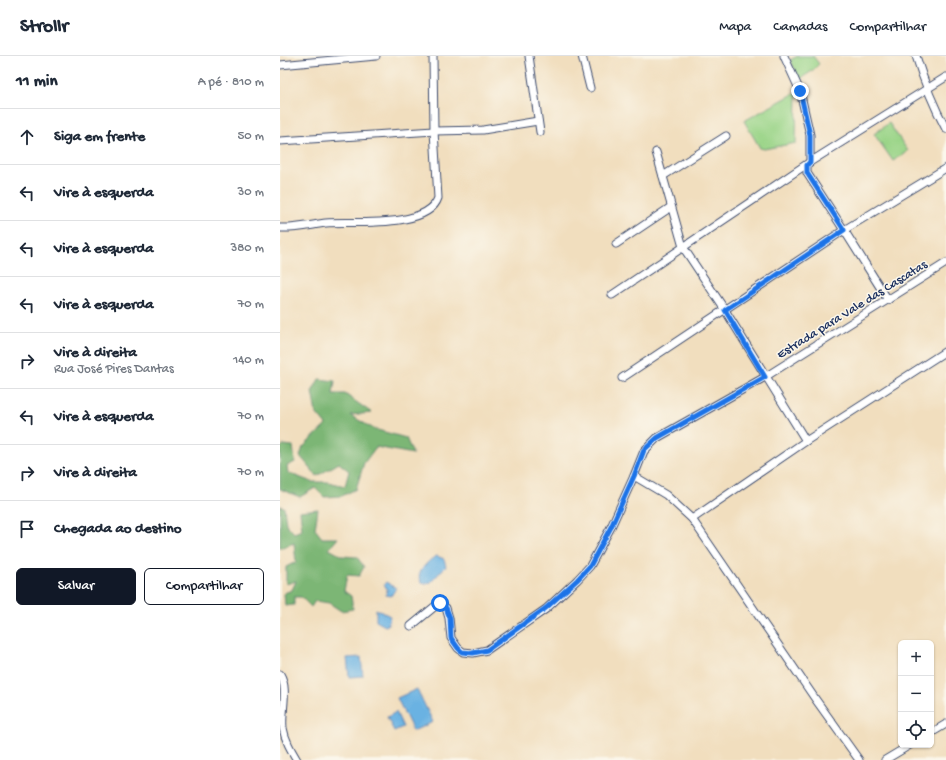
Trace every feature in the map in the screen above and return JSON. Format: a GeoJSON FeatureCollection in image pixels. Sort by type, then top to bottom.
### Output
{"type":"FeatureCollection","features":[{"type":"Feature","properties":{"kind":"street"},"geometry":{"type":"LineString","coordinates":[[280,65],[376,56]]}},
{"type":"Feature","properties":{"kind":"street"},"geometry":{"type":"LineString","coordinates":[[280,228],[410,219],[426,212],[436,203],[438,198],[434,131],[433,56]]}},
{"type":"Feature","properties":{"kind":"street"},"geometry":{"type":"LineString","coordinates":[[528,56],[540,132]]}},
{"type":"Feature","properties":{"kind":"street"},"geometry":{"type":"LineString","coordinates":[[582,56],[590,88]]}},
{"type":"Feature","properties":{"kind":"street"},"geometry":{"type":"LineString","coordinates":[[784,56],[800,91],[810,135],[807,173],[888,300]]}},
{"type":"Feature","properties":{"kind":"street"},"geometry":{"type":"LineString","coordinates":[[916,56],[927,90],[946,129]]}},
{"type":"Feature","properties":{"kind":"street"},"geometry":{"type":"LineString","coordinates":[[612,295],[808,164],[946,77]]}},
{"type":"Feature","properties":{"kind":"street"},"geometry":{"type":"LineString","coordinates":[[280,141],[434,131],[483,130],[538,120]]}},
{"type":"Feature","properties":{"kind":"street"},"geometry":{"type":"LineString","coordinates":[[663,176],[726,136]]}},
{"type":"Feature","properties":{"kind":"street"},"geometry":{"type":"LineString","coordinates":[[656,152],[683,247],[725,310],[765,377],[806,441]]}},
{"type":"Feature","properties":{"kind":"street"},"geometry":{"type":"LineString","coordinates":[[622,378],[844,230],[946,168]]}},
{"type":"Feature","properties":{"kind":"street"},"geometry":{"type":"LineString","coordinates":[[616,244],[671,207]]}},
{"type":"Feature","properties":{"kind":"street","name":"Estrada para Vale das Cascatas"},"geometry":{"type":"LineString","coordinates":[[411,626],[440,603],[446,608],[450,618],[451,638],[462,652],[473,653],[487,650],[546,608],[590,566],[611,527],[644,450],[657,438],[765,377],[946,262]]}},
{"type":"Feature","properties":{"kind":"street"},"geometry":{"type":"LineString","coordinates":[[692,519],[806,441],[946,351]]}},
{"type":"Feature","properties":{"kind":"street"},"geometry":{"type":"LineString","coordinates":[[634,476],[666,496],[692,519],[859,760]]}},
{"type":"Feature","properties":{"kind":"street"},"geometry":{"type":"LineString","coordinates":[[280,674],[284,694],[283,728],[288,744],[297,760]]}},
{"type":"Feature","properties":{"kind":"street"},"geometry":{"type":"LineString","coordinates":[[934,731],[946,724]]}},
{"type":"Feature","properties":{"kind":"street"},"geometry":{"type":"LineString","coordinates":[[885,760],[905,748]]}},
{"type":"Feature","properties":{"kind":"green space"},"geometry":{"type":"Polygon","coordinates":[[[798,56],[813,56],[819,64],[800,79],[790,60],[798,56]]]}},
{"type":"Feature","properties":{"kind":"green space"},"geometry":{"type":"Polygon","coordinates":[[[797,92],[796,143],[764,149],[760,148],[744,121],[797,92]]]}},
{"type":"Feature","properties":{"kind":"green space"},"geometry":{"type":"Polygon","coordinates":[[[889,123],[908,151],[893,161],[874,134],[889,123]]]}},
{"type":"Feature","properties":{"kind":"green space"},"geometry":{"type":"Polygon","coordinates":[[[319,379],[335,381],[333,394],[345,394],[372,413],[350,415],[374,429],[406,438],[413,454],[376,447],[364,463],[356,489],[342,496],[324,497],[315,488],[300,497],[280,489],[280,448],[283,445],[293,446],[295,462],[287,466],[288,473],[312,482],[328,482],[345,486],[349,471],[339,463],[317,476],[300,456],[303,447],[326,425],[316,413],[312,392],[319,379]]]}},
{"type":"Feature","properties":{"kind":"green space"},"geometry":{"type":"Polygon","coordinates":[[[280,506],[284,507],[286,524],[294,533],[302,530],[300,511],[318,509],[315,529],[322,538],[338,538],[329,549],[342,556],[357,557],[364,567],[359,576],[347,575],[344,591],[351,596],[353,609],[341,611],[329,603],[315,601],[311,607],[301,597],[294,597],[294,605],[285,606],[284,593],[292,590],[296,581],[286,584],[286,567],[296,562],[294,543],[280,548],[280,506]]]}},
{"type":"Feature","properties":{"kind":"water"},"geometry":{"type":"Polygon","coordinates":[[[437,556],[444,559],[446,566],[431,582],[426,584],[421,582],[419,575],[422,570],[429,561],[437,556]]]}},
{"type":"Feature","properties":{"kind":"water"},"geometry":{"type":"Polygon","coordinates":[[[386,582],[396,588],[391,596],[386,595],[387,589],[384,584],[386,582]]]}},
{"type":"Feature","properties":{"kind":"water"},"geometry":{"type":"Polygon","coordinates":[[[376,609],[390,616],[388,625],[385,626],[376,621],[376,609]]]}},
{"type":"Feature","properties":{"kind":"water"},"geometry":{"type":"Polygon","coordinates":[[[361,657],[363,676],[349,677],[347,658],[361,657]]]}},
{"type":"Feature","properties":{"kind":"water"},"geometry":{"type":"Polygon","coordinates":[[[417,689],[433,722],[413,731],[397,698],[417,689]]]}},
{"type":"Feature","properties":{"kind":"water"},"geometry":{"type":"Polygon","coordinates":[[[396,712],[403,727],[394,731],[387,717],[396,712]]]}},
{"type":"Feature","properties":{"kind":"route"},"geometry":{"type":"LineString","coordinates":[[440,603],[446,608],[450,618],[451,638],[458,648],[462,652],[473,653],[487,650],[546,608],[590,566],[611,527],[644,450],[651,443],[657,438],[765,377],[725,310],[844,230],[807,173],[807,165],[810,162],[810,135],[800,91]]}}]}
